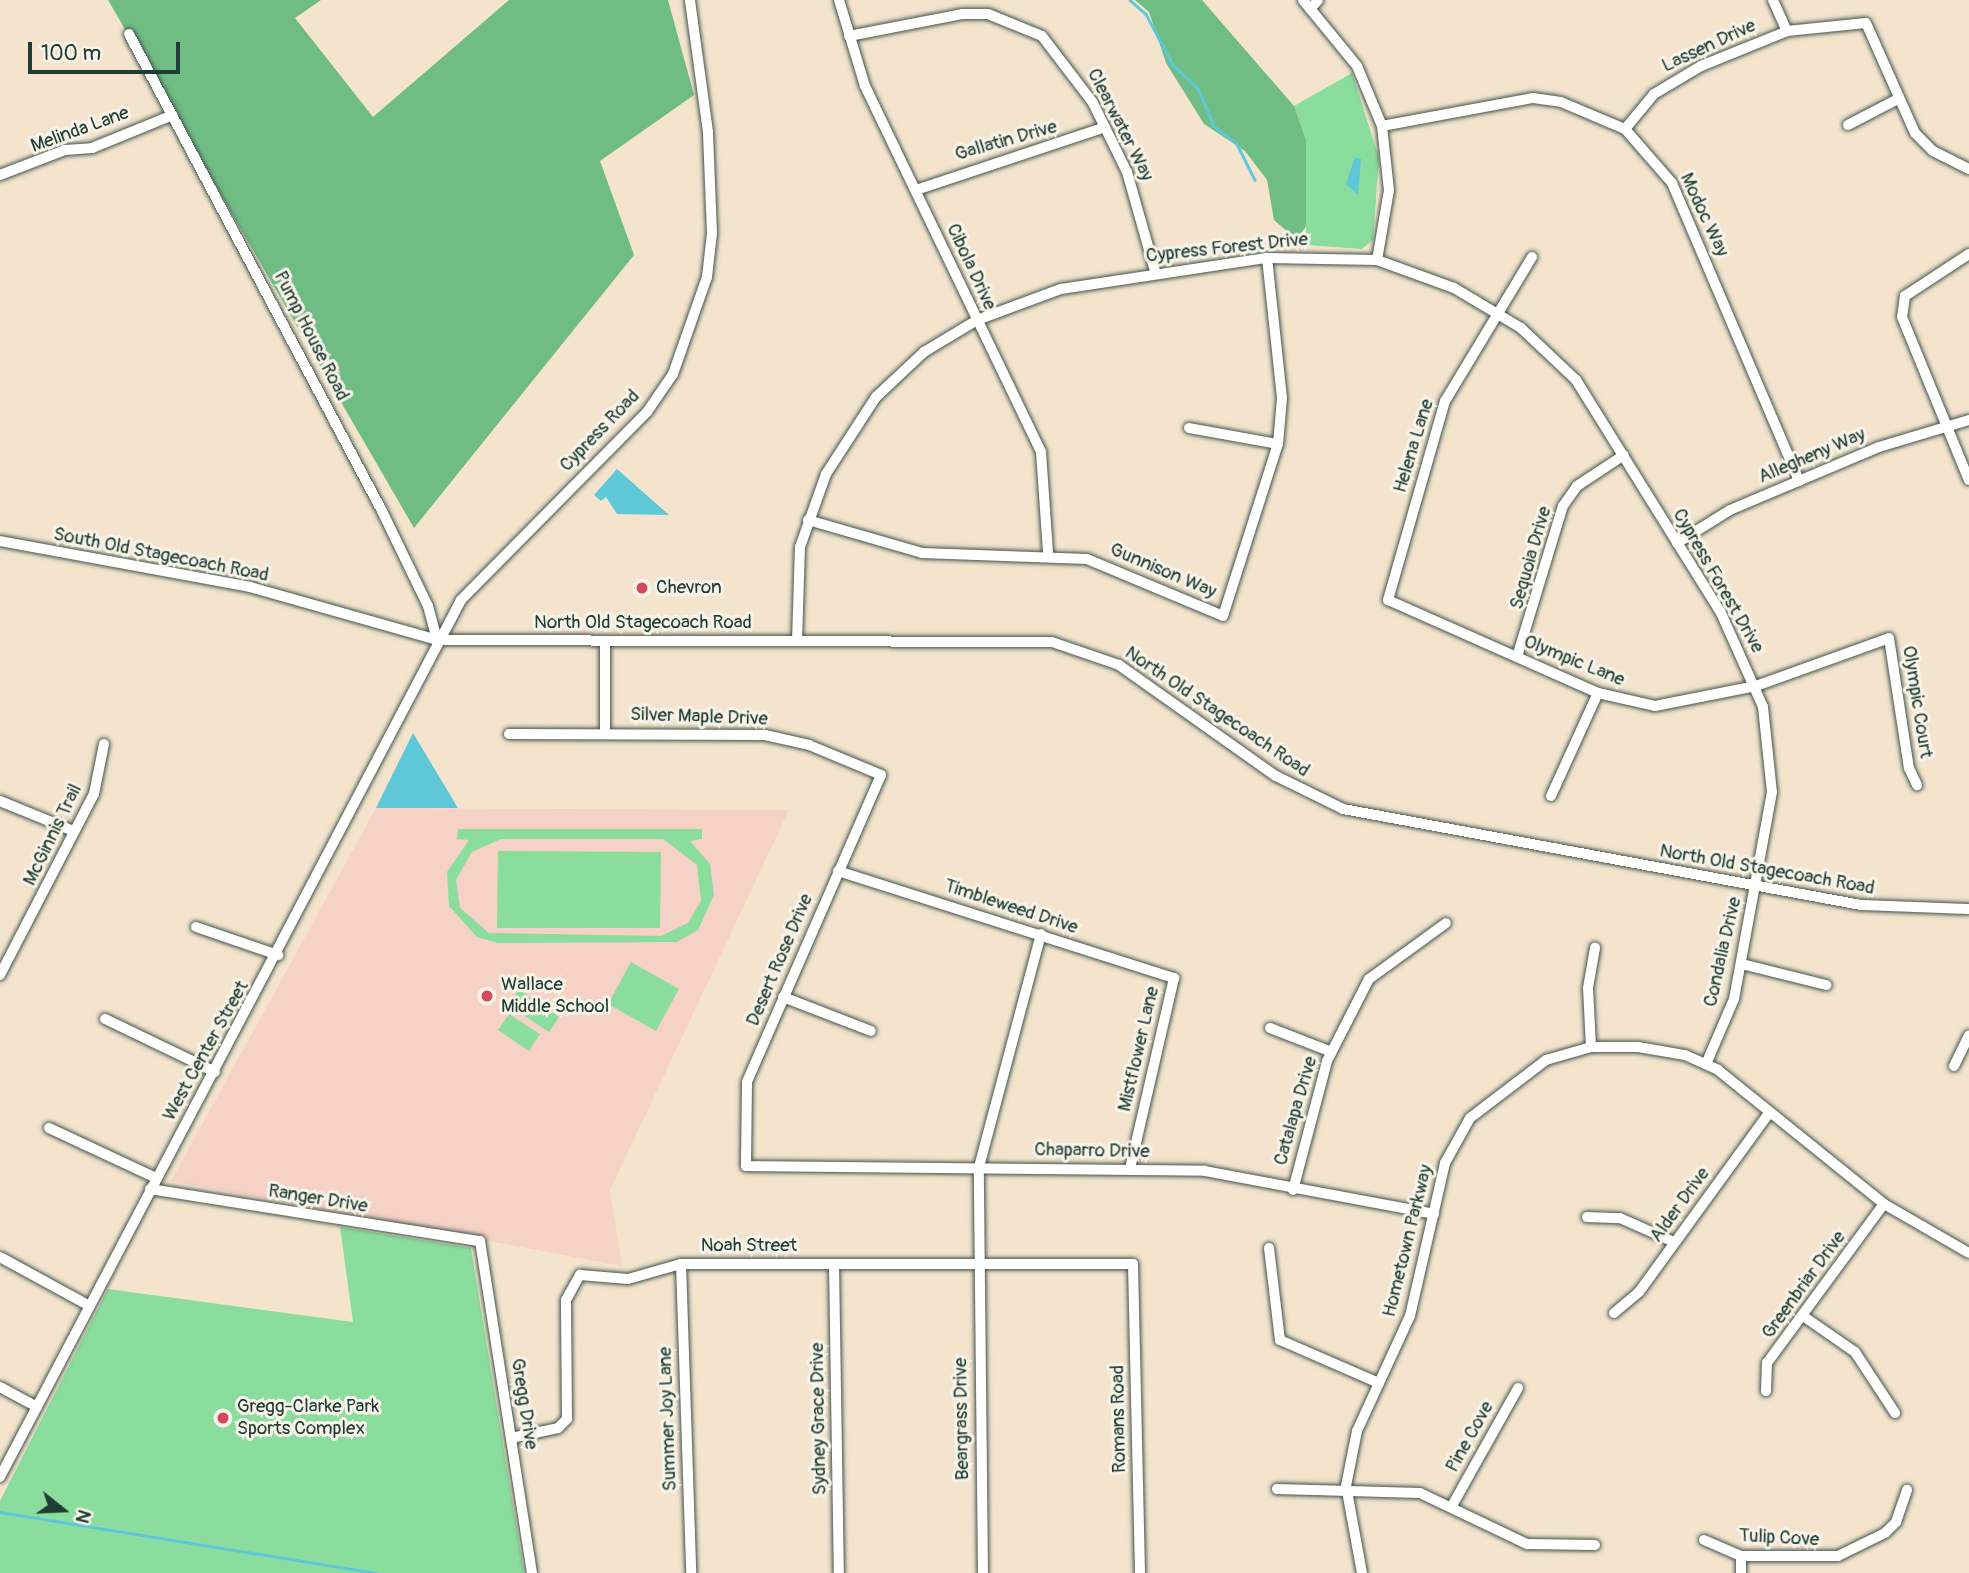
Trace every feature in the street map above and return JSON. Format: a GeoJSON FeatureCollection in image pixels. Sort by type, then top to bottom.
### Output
{"type":"FeatureCollection","features":[{"type":"Feature","properties":{"kind":"street","name":"Cypress Road"},"geometry":{"type":"LineString","coordinates":[[437,640],[485,570],[647,412],[691,333],[712,233],[705,94],[690,0]]}},
{"type":"Feature","properties":{"kind":"street","name":"Cibola Drive"},"geometry":{"type":"LineString","coordinates":[[839,0],[849,36],[916,190],[1041,452],[1048,553]]}},
{"type":"Feature","properties":{"kind":"street"},"geometry":{"type":"LineString","coordinates":[[1303,0],[1357,66],[1382,127],[1389,190],[1377,260]]}},
{"type":"Feature","properties":{"kind":"street"},"geometry":{"type":"LineString","coordinates":[[1310,9],[1318,0]]}},
{"type":"Feature","properties":{"kind":"street"},"geometry":{"type":"LineString","coordinates":[[1773,0],[1787,31]]}},
{"type":"Feature","properties":{"kind":"street","name":"Clearwater Way"},"geometry":{"type":"LineString","coordinates":[[849,36],[962,14],[1017,23],[1042,36],[1067,62],[1105,127],[1138,200],[1155,271]]}},
{"type":"Feature","properties":{"kind":"street","name":"Lassen Drive"},"geometry":{"type":"LineString","coordinates":[[1625,129],[1677,78],[1787,31],[1866,23],[1896,100]]}},
{"type":"Feature","properties":{"kind":"street","name":"Pump House Road"},"geometry":{"type":"LineString","coordinates":[[130,34],[382,510],[428,606],[437,640]]}},
{"type":"Feature","properties":{"kind":"street","name":"Modoc Way"},"geometry":{"type":"LineString","coordinates":[[1382,127],[1533,98],[1561,102],[1625,129],[1672,183],[1799,481]]}},
{"type":"Feature","properties":{"kind":"street"},"geometry":{"type":"LineString","coordinates":[[1849,125],[1896,100],[1933,151],[1969,169]]}},
{"type":"Feature","properties":{"kind":"street","name":"Melinda Lane"},"geometry":{"type":"LineString","coordinates":[[0,175],[65,150],[92,148],[173,115]]}},
{"type":"Feature","properties":{"kind":"street","name":"Gallatin Drive"},"geometry":{"type":"LineString","coordinates":[[916,190],[1105,127]]}},
{"type":"Feature","properties":{"kind":"street"},"geometry":{"type":"LineString","coordinates":[[1969,254],[1905,296],[1902,317],[1969,480]]}},
{"type":"Feature","properties":{"kind":"street","name":"Helena Lane"},"geometry":{"type":"LineString","coordinates":[[1388,600],[1445,401],[1532,257]]}},
{"type":"Feature","properties":{"kind":"street","name":"Cypress Forest Drive"},"geometry":{"type":"LineString","coordinates":[[797,641],[796,582],[808,520],[826,474],[876,397],[924,352],[977,320],[1061,289],[1155,271],[1267,258],[1377,260],[1454,288],[1497,313],[1576,380],[1625,455],[1756,686],[1772,747],[1772,781],[1756,887]]}},
{"type":"Feature","properties":{"kind":"street","name":"Gunnison Way"},"geometry":{"type":"LineString","coordinates":[[808,520],[922,553],[1048,553],[1124,569],[1223,616],[1278,444],[1282,398],[1267,258]]}},
{"type":"Feature","properties":{"kind":"street","name":"Allegheny Way"},"geometry":{"type":"LineString","coordinates":[[1677,543],[1730,510],[1799,481],[1946,426],[1969,420]]}},
{"type":"Feature","properties":{"kind":"street"},"geometry":{"type":"LineString","coordinates":[[1189,428],[1278,444]]}},
{"type":"Feature","properties":{"kind":"street","name":"Sequoia Drive"},"geometry":{"type":"LineString","coordinates":[[1517,657],[1563,506],[1577,486],[1625,455]]}},
{"type":"Feature","properties":{"kind":"street","name":"South Old Stagecoach Road"},"geometry":{"type":"LineString","coordinates":[[0,541],[250,587],[437,640]]}},
{"type":"Feature","properties":{"kind":"street","name":"Olympic Lane"},"geometry":{"type":"LineString","coordinates":[[1388,600],[1598,693],[1655,706],[1756,686]]}},
{"type":"Feature","properties":{"kind":"street","name":"Olympic Court"},"geometry":{"type":"LineString","coordinates":[[1756,686],[1889,638],[1909,768],[1917,785]]}},
{"type":"Feature","properties":{"kind":"street","name":"North Old Stagecoach Road"},"geometry":{"type":"LineString","coordinates":[[437,640],[1037,640],[1076,647],[1119,665],[1276,776],[1343,809],[1861,905],[1969,909]]}},
{"type":"Feature","properties":{"kind":"street","name":"West Center Street"},"geometry":{"type":"LineString","coordinates":[[0,1477],[150,1189],[278,955],[437,640]]}},
{"type":"Feature","properties":{"kind":"street"},"geometry":{"type":"LineString","coordinates":[[605,641],[605,731]]}},
{"type":"Feature","properties":{"kind":"street"},"geometry":{"type":"LineString","coordinates":[[1551,796],[1598,693]]}},
{"type":"Feature","properties":{"kind":"street","name":"Silver Maple Drive"},"geometry":{"type":"LineString","coordinates":[[509,734],[605,731],[765,734],[881,775]]}},
{"type":"Feature","properties":{"kind":"street","name":"McGinnis Trail"},"geometry":{"type":"LineString","coordinates":[[0,975],[94,793],[104,744]]}},
{"type":"Feature","properties":{"kind":"street","name":"Desert Rose Drive"},"geometry":{"type":"LineString","coordinates":[[746,1166],[747,1082],[881,775]]}},
{"type":"Feature","properties":{"kind":"street"},"geometry":{"type":"LineString","coordinates":[[0,801],[74,831]]}},
{"type":"Feature","properties":{"kind":"street","name":"Timbleweed Drive"},"geometry":{"type":"LineString","coordinates":[[838,871],[1174,978]]}},
{"type":"Feature","properties":{"kind":"street","name":"Condalia Drive"},"geometry":{"type":"LineString","coordinates":[[1706,1064],[1742,964],[1756,887]]}},
{"type":"Feature","properties":{"kind":"street","name":"Catalapa Drive"},"geometry":{"type":"LineString","coordinates":[[1293,1190],[1332,1052],[1369,979],[1446,923]]}},
{"type":"Feature","properties":{"kind":"street"},"geometry":{"type":"LineString","coordinates":[[196,927],[278,955]]}},
{"type":"Feature","properties":{"kind":"street"},"geometry":{"type":"LineString","coordinates":[[979,1167],[1041,934]]}},
{"type":"Feature","properties":{"kind":"street"},"geometry":{"type":"LineString","coordinates":[[1591,1047],[1588,988],[1595,948]]}},
{"type":"Feature","properties":{"kind":"street"},"geometry":{"type":"LineString","coordinates":[[1742,964],[1826,985]]}},
{"type":"Feature","properties":{"kind":"street","name":"Mistflower Lane"},"geometry":{"type":"LineString","coordinates":[[1130,1168],[1174,978]]}},
{"type":"Feature","properties":{"kind":"street"},"geometry":{"type":"LineString","coordinates":[[783,997],[871,1031]]}},
{"type":"Feature","properties":{"kind":"street"},"geometry":{"type":"LineString","coordinates":[[105,1019],[215,1072]]}},
{"type":"Feature","properties":{"kind":"street"},"geometry":{"type":"LineString","coordinates":[[1270,1028],[1332,1052]]}},
{"type":"Feature","properties":{"kind":"street"},"geometry":{"type":"LineString","coordinates":[[1954,1066],[1969,1035]]}},
{"type":"Feature","properties":{"kind":"street","name":"Hometown Parkway"},"geometry":{"type":"LineString","coordinates":[[1362,1573],[1346,1486],[1357,1431],[1410,1316],[1445,1163],[1470,1118],[1546,1060],[1591,1047],[1638,1047],[1706,1064],[1884,1204],[1969,1253]]}},
{"type":"Feature","properties":{"kind":"street","name":"Alder Drive"},"geometry":{"type":"LineString","coordinates":[[1614,1314],[1674,1242],[1769,1113]]}},
{"type":"Feature","properties":{"kind":"street"},"geometry":{"type":"LineString","coordinates":[[49,1128],[156,1178]]}},
{"type":"Feature","properties":{"kind":"street","name":"Chaparro Drive"},"geometry":{"type":"LineString","coordinates":[[746,1166],[1130,1168],[1205,1171],[1293,1190],[1434,1214]]}},
{"type":"Feature","properties":{"kind":"street","name":"Beargrass Drive"},"geometry":{"type":"LineString","coordinates":[[979,1167],[975,1264],[983,1573]]}},
{"type":"Feature","properties":{"kind":"street","name":"Ranger Drive"},"geometry":{"type":"LineString","coordinates":[[150,1189],[480,1241]]}},
{"type":"Feature","properties":{"kind":"street","name":"Greenbriar Drive"},"geometry":{"type":"LineString","coordinates":[[1766,1391],[1767,1363],[1884,1204]]}},
{"type":"Feature","properties":{"kind":"street"},"geometry":{"type":"LineString","coordinates":[[1587,1217],[1620,1217],[1674,1242]]}},
{"type":"Feature","properties":{"kind":"street","name":"Gregg Drive"},"geometry":{"type":"LineString","coordinates":[[480,1241],[532,1573]]}},
{"type":"Feature","properties":{"kind":"street"},"geometry":{"type":"LineString","coordinates":[[1269,1248],[1280,1340],[1379,1383]]}},
{"type":"Feature","properties":{"kind":"street"},"geometry":{"type":"LineString","coordinates":[[0,1257],[90,1306]]}},
{"type":"Feature","properties":{"kind":"street","name":"Noah Street"},"geometry":{"type":"LineString","coordinates":[[511,1438],[558,1429],[567,1419],[566,1300],[576,1277],[628,1279],[681,1264],[1133,1264]]}},
{"type":"Feature","properties":{"kind":"street","name":"Summer Joy Lane"},"geometry":{"type":"LineString","coordinates":[[681,1264],[691,1573]]}},
{"type":"Feature","properties":{"kind":"street","name":"Sydney Grace Drive"},"geometry":{"type":"LineString","coordinates":[[834,1264],[839,1573]]}},
{"type":"Feature","properties":{"kind":"street","name":"Romans Road"},"geometry":{"type":"LineString","coordinates":[[1133,1264],[1140,1573]]}},
{"type":"Feature","properties":{"kind":"street"},"geometry":{"type":"LineString","coordinates":[[1803,1317],[1854,1352],[1895,1413]]}},
{"type":"Feature","properties":{"kind":"street"},"geometry":{"type":"LineString","coordinates":[[0,1387],[37,1407]]}},
{"type":"Feature","properties":{"kind":"street","name":"Pine Cove"},"geometry":{"type":"LineString","coordinates":[[1454,1504],[1518,1388]]}},
{"type":"Feature","properties":{"kind":"street"},"geometry":{"type":"LineString","coordinates":[[1277,1489],[1346,1486],[1420,1493],[1454,1504],[1527,1544],[1595,1545]]}},
{"type":"Feature","properties":{"kind":"street","name":"Tulip Cove"},"geometry":{"type":"LineString","coordinates":[[1704,1540],[1741,1556],[1805,1560],[1856,1550],[1896,1522],[1906,1490]]}},
{"type":"Feature","properties":{"kind":"street"},"geometry":{"type":"LineString","coordinates":[[1741,1556],[1741,1573]]}},
{"type":"Feature","properties":{"kind":"shaded area","name":"Wallace Middle School"},"geometry":{"type":"Polygon","coordinates":[[[376,808],[789,810],[610,1190],[622,1266],[171,1181],[376,808]]]}},
{"type":"Feature","properties":{"kind":"green space"},"geometry":{"type":"Polygon","coordinates":[[[108,0],[321,0],[295,18],[373,117],[509,0],[668,0],[694,95],[600,161],[634,255],[414,528],[108,0]]]}},
{"type":"Feature","properties":{"kind":"green space"},"geometry":{"type":"Polygon","coordinates":[[[1135,0],[1202,0],[1294,106],[1306,140],[1306,226],[1297,240],[1274,220],[1267,180],[1245,151],[1204,124],[1166,63],[1149,12],[1135,0]]]}},
{"type":"Feature","properties":{"kind":"green space"},"geometry":{"type":"Polygon","coordinates":[[[1352,73],[1379,158],[1373,240],[1362,249],[1306,245],[1306,140],[1294,106],[1352,73]]]}},
{"type":"Feature","properties":{"kind":"green space"},"geometry":{"type":"Polygon","coordinates":[[[458,829],[702,829],[702,839],[690,841],[710,864],[714,895],[698,930],[677,942],[498,943],[477,937],[449,906],[447,872],[469,840],[457,839],[458,829]],[[501,839],[472,852],[456,880],[460,908],[489,933],[661,936],[688,923],[701,901],[697,865],[663,839],[501,839]]]}},
{"type":"Feature","properties":{"kind":"green space"},"geometry":{"type":"Polygon","coordinates":[[[498,851],[661,852],[660,928],[497,928],[498,851]]]}},
{"type":"Feature","properties":{"kind":"green space"},"geometry":{"type":"Polygon","coordinates":[[[631,962],[679,989],[656,1031],[608,1004],[631,962]]]}},
{"type":"Feature","properties":{"kind":"green space"},"geometry":{"type":"Polygon","coordinates":[[[519,990],[559,1017],[549,1032],[508,1005],[519,990]]]}},
{"type":"Feature","properties":{"kind":"green space"},"geometry":{"type":"Polygon","coordinates":[[[509,1014],[540,1034],[529,1051],[498,1030],[509,1014]]]}},
{"type":"Feature","properties":{"kind":"green space"},"geometry":{"type":"Polygon","coordinates":[[[340,1227],[471,1248],[524,1573],[0,1573],[0,1501],[108,1289],[353,1322],[340,1227]]]}},
{"type":"Feature","properties":{"kind":"water"},"geometry":{"type":"Polygon","coordinates":[[[1355,157],[1361,159],[1358,195],[1346,184],[1355,157]]]}},
{"type":"Feature","properties":{"kind":"water"},"geometry":{"type":"Polygon","coordinates":[[[617,469],[669,515],[617,514],[606,497],[601,501],[594,495],[617,469]]]}},
{"type":"Feature","properties":{"kind":"water"},"geometry":{"type":"Polygon","coordinates":[[[413,733],[458,808],[376,808],[413,733]]]}},
{"type":"Feature","properties":{"kind":"waterway"},"geometry":{"type":"LineString","coordinates":[[1130,0],[1146,14],[1173,65],[1198,88],[1214,126],[1237,144],[1255,180]]}},
{"type":"Feature","properties":{"kind":"waterway"},"geometry":{"type":"LineString","coordinates":[[0,1512],[377,1573]]}},
{"type":"Feature","properties":{"kind":"place","name":"Chevron"},"geometry":{"type":"Point","coordinates":[642,588]}},
{"type":"Feature","properties":{"kind":"place","name":"Wallace Middle School"},"geometry":{"type":"Point","coordinates":[487,996]}},
{"type":"Feature","properties":{"kind":"place","name":"Gregg-Clarke Park Sports Complex"},"geometry":{"type":"Point","coordinates":[223,1418]}}]}
